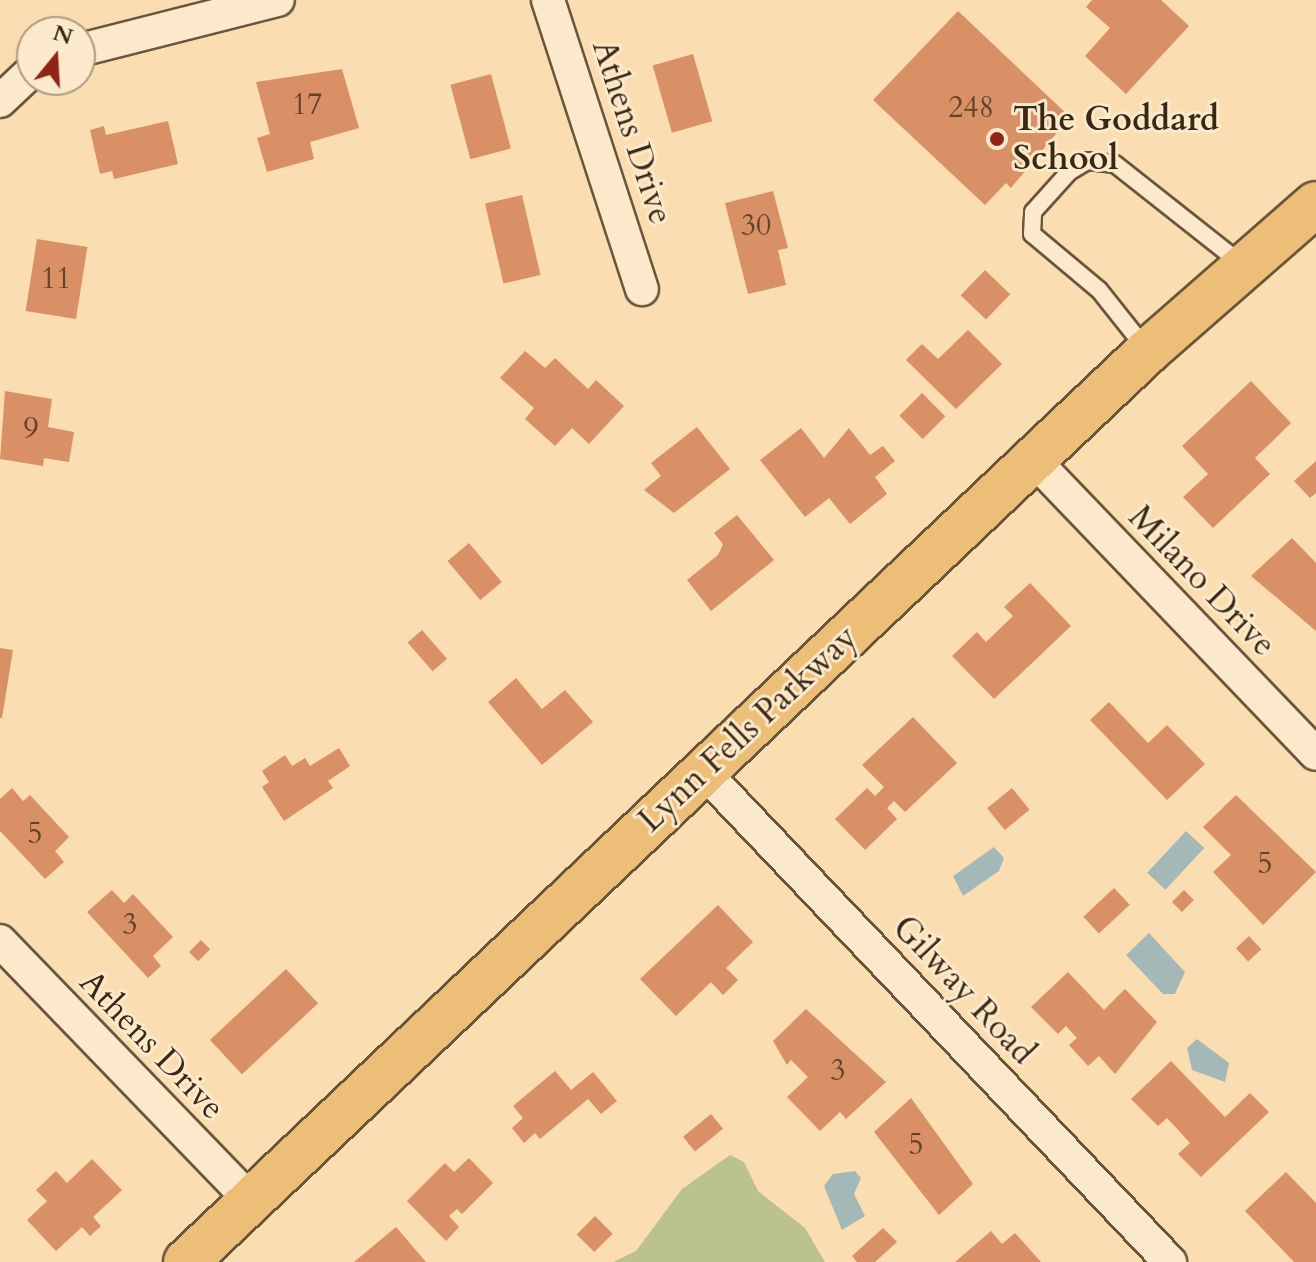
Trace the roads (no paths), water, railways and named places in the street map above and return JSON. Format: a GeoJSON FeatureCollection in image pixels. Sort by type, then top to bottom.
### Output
{"type":"FeatureCollection","features":[{"type":"Feature","properties":{"kind":"main road","name":"Lynn Fells Parkway"},"geometry":{"type":"LineString","coordinates":[[186,1262],[1148,351],[1316,204]]}},
{"type":"Feature","properties":{"kind":"street"},"geometry":{"type":"LineString","coordinates":[[96,46],[278,0]]}},
{"type":"Feature","properties":{"kind":"street","name":"Athens Drive"},"geometry":{"type":"LineString","coordinates":[[548,0],[642,289]]}},
{"type":"Feature","properties":{"kind":"street"},"geometry":{"type":"LineString","coordinates":[[0,101],[16,86]]}},
{"type":"Feature","properties":{"kind":"street","name":"Milano Drive"},"geometry":{"type":"LineString","coordinates":[[1034,460],[1316,754]]}},
{"type":"Feature","properties":{"kind":"street","name":"Gilway Road"},"geometry":{"type":"LineString","coordinates":[[703,771],[1170,1262]]}},
{"type":"Feature","properties":{"kind":"street","name":"Athens Drive"},"geometry":{"type":"LineString","coordinates":[[0,941],[251,1201]]}},
{"type":"Feature","properties":{"kind":"lane"},"geometry":{"type":"LineString","coordinates":[[1148,351],[1099,290],[1032,234],[1033,212],[1069,172],[1087,161],[1115,164],[1244,266]]}},
{"type":"Feature","properties":{"kind":"place","name":"The Goddard School"},"geometry":{"type":"Point","coordinates":[997,139]}}]}
